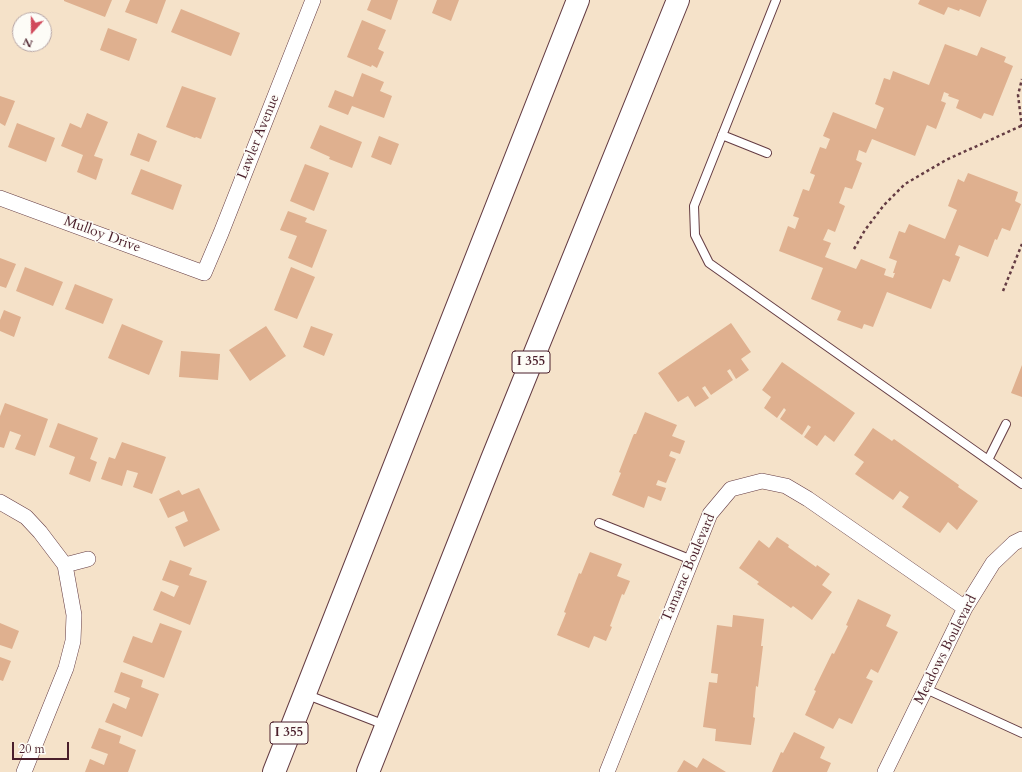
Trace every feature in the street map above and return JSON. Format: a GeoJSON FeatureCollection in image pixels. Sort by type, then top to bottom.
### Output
{"type":"FeatureCollection","features":[{"type":"Feature","properties":{"kind":"highway"},"geometry":{"type":"LineString","coordinates":[[523,141],[554,29],[566,0]]}},
{"type":"Feature","properties":{"kind":"highway","name":"I 355"},"geometry":{"type":"LineString","coordinates":[[274,772],[578,0]]}},
{"type":"Feature","properties":{"kind":"highway","name":"I 355"},"geometry":{"type":"LineString","coordinates":[[368,772],[678,0]]}},
{"type":"Feature","properties":{"kind":"street","name":"Lawler Avenue"},"geometry":{"type":"LineString","coordinates":[[204,273],[313,0]]}},
{"type":"Feature","properties":{"kind":"street","name":"Mulloy Drive"},"geometry":{"type":"LineString","coordinates":[[0,198],[204,273]]}},
{"type":"Feature","properties":{"kind":"street","name":"Tamarac Boulevard"},"geometry":{"type":"LineString","coordinates":[[607,772],[710,514],[731,489],[762,481],[786,486],[808,499],[965,608]]}},
{"type":"Feature","properties":{"kind":"street"},"geometry":{"type":"LineString","coordinates":[[0,502],[26,517],[40,532],[65,565],[74,615],[73,641],[66,668],[24,772]]}},
{"type":"Feature","properties":{"kind":"street","name":"Meadows Boulevard"},"geometry":{"type":"LineString","coordinates":[[885,772],[965,608],[993,563],[1014,543],[1022,539]]}},
{"type":"Feature","properties":{"kind":"street"},"geometry":{"type":"LineString","coordinates":[[65,565],[88,559]]}},
{"type":"Feature","properties":{"kind":"lane"},"geometry":{"type":"LineString","coordinates":[[776,0],[694,206],[695,235],[709,263],[1022,484]]}},
{"type":"Feature","properties":{"kind":"lane"},"geometry":{"type":"LineString","coordinates":[[722,135],[767,153]]}},
{"type":"Feature","properties":{"kind":"lane"},"geometry":{"type":"LineString","coordinates":[[988,460],[1006,424]]}},
{"type":"Feature","properties":{"kind":"lane"},"geometry":{"type":"LineString","coordinates":[[599,523],[692,560]]}},
{"type":"Feature","properties":{"kind":"lane"},"geometry":{"type":"LineString","coordinates":[[926,689],[1022,733]]}},
{"type":"Feature","properties":{"kind":"lane"},"geometry":{"type":"LineString","coordinates":[[304,694],[386,725]]}},
{"type":"Feature","properties":{"kind":"path"},"geometry":{"type":"LineString","coordinates":[[854,249],[884,205],[905,184],[946,160],[1022,127],[1018,95],[1022,79]]}},
{"type":"Feature","properties":{"kind":"path"},"geometry":{"type":"LineString","coordinates":[[1003,291],[1022,244]]}},
{"type":"Feature","properties":{"kind":"building"},"geometry":{"type":"Polygon","coordinates":[[[64,0],[112,0],[105,17],[64,0]]]}},
{"type":"Feature","properties":{"kind":"building"},"geometry":{"type":"Polygon","coordinates":[[[130,0],[166,0],[157,24],[125,12],[130,0]]]}},
{"type":"Feature","properties":{"kind":"building"},"geometry":{"type":"Polygon","coordinates":[[[371,0],[398,0],[391,20],[367,10],[371,0]]]}},
{"type":"Feature","properties":{"kind":"building"},"geometry":{"type":"Polygon","coordinates":[[[437,0],[459,0],[451,21],[432,13],[437,0]]]}},
{"type":"Feature","properties":{"kind":"building"},"geometry":{"type":"Polygon","coordinates":[[[920,0],[987,0],[980,17],[960,9],[959,11],[948,7],[944,15],[918,4],[920,0]]]}},
{"type":"Feature","properties":{"kind":"building"},"geometry":{"type":"Polygon","coordinates":[[[181,9],[240,33],[231,56],[171,32],[181,9]]]}},
{"type":"Feature","properties":{"kind":"building"},"geometry":{"type":"Polygon","coordinates":[[[362,20],[386,30],[378,49],[384,52],[377,68],[347,57],[362,20]]]}},
{"type":"Feature","properties":{"kind":"building"},"geometry":{"type":"Polygon","coordinates":[[[108,28],[137,39],[129,61],[100,50],[108,28]]]}},
{"type":"Feature","properties":{"kind":"building"},"geometry":{"type":"Polygon","coordinates":[[[945,44],[977,56],[981,47],[1006,57],[1004,62],[1013,66],[993,116],[984,113],[981,119],[956,108],[959,100],[948,96],[949,94],[944,92],[941,101],[946,103],[936,129],[927,125],[915,156],[872,139],[866,153],[859,150],[856,160],[862,163],[852,189],[845,187],[839,203],[845,206],[835,232],[828,229],[823,240],[831,243],[825,257],[856,269],[861,259],[886,269],[884,275],[893,278],[897,261],[889,258],[899,231],[905,233],[909,224],[945,239],[957,210],[948,206],[958,179],[964,182],[968,173],[1018,192],[1015,201],[1021,204],[1010,231],[1002,228],[997,240],[995,239],[988,257],[959,245],[955,255],[960,257],[950,282],[943,279],[931,309],[887,292],[873,327],[864,324],[862,329],[837,320],[841,311],[811,299],[823,268],[779,251],[788,226],[795,229],[799,218],[793,216],[803,189],[809,191],[815,175],[810,173],[820,147],[826,149],[830,139],[823,136],[833,112],[876,129],[884,108],[875,104],[884,78],[890,80],[893,71],[929,85],[945,44]]]}},
{"type":"Feature","properties":{"kind":"building"},"geometry":{"type":"Polygon","coordinates":[[[362,73],[384,82],[380,91],[392,96],[384,118],[352,106],[348,115],[328,107],[335,90],[353,97],[362,73]]]}},
{"type":"Feature","properties":{"kind":"building"},"geometry":{"type":"Polygon","coordinates":[[[182,86],[216,98],[201,139],[166,127],[182,86]]]}},
{"type":"Feature","properties":{"kind":"building"},"geometry":{"type":"Polygon","coordinates":[[[0,96],[15,101],[5,126],[0,123],[0,96]]]}},
{"type":"Feature","properties":{"kind":"building"},"geometry":{"type":"Polygon","coordinates":[[[87,113],[108,122],[94,156],[103,159],[96,180],[77,172],[83,155],[61,146],[70,123],[81,128],[87,113]]]}},
{"type":"Feature","properties":{"kind":"building"},"geometry":{"type":"Polygon","coordinates":[[[17,123],[55,138],[46,162],[8,147],[17,123]]]}},
{"type":"Feature","properties":{"kind":"building"},"geometry":{"type":"Polygon","coordinates":[[[320,125],[362,142],[352,168],[329,159],[330,157],[310,148],[320,125]]]}},
{"type":"Feature","properties":{"kind":"building"},"geometry":{"type":"Polygon","coordinates":[[[138,133],[157,141],[149,162],[130,155],[138,133]]]}},
{"type":"Feature","properties":{"kind":"building"},"geometry":{"type":"Polygon","coordinates":[[[379,136],[399,144],[391,165],[371,157],[379,136]]]}},
{"type":"Feature","properties":{"kind":"building"},"geometry":{"type":"Polygon","coordinates":[[[305,164],[329,173],[314,211],[290,201],[305,164]]]}},
{"type":"Feature","properties":{"kind":"building"},"geometry":{"type":"Polygon","coordinates":[[[141,169],[182,185],[173,210],[131,194],[141,169]]]}},
{"type":"Feature","properties":{"kind":"building"},"geometry":{"type":"Polygon","coordinates":[[[288,211],[307,218],[305,222],[327,230],[312,268],[288,258],[297,236],[280,230],[288,211]]]}},
{"type":"Feature","properties":{"kind":"building"},"geometry":{"type":"Polygon","coordinates":[[[0,258],[16,264],[6,288],[0,286],[0,258]]]}},
{"type":"Feature","properties":{"kind":"building"},"geometry":{"type":"Polygon","coordinates":[[[25,267],[63,282],[53,306],[16,291],[25,267]]]}},
{"type":"Feature","properties":{"kind":"building"},"geometry":{"type":"Polygon","coordinates":[[[291,267],[315,277],[297,319],[274,310],[291,267]]]}},
{"type":"Feature","properties":{"kind":"building"},"geometry":{"type":"Polygon","coordinates":[[[75,284],[113,299],[103,324],[65,309],[75,284]]]}},
{"type":"Feature","properties":{"kind":"building"},"geometry":{"type":"Polygon","coordinates":[[[4,310],[21,317],[14,337],[0,331],[0,320],[4,310]]]}},
{"type":"Feature","properties":{"kind":"building"},"geometry":{"type":"Polygon","coordinates":[[[731,323],[751,352],[741,359],[749,370],[736,379],[730,369],[727,371],[733,380],[711,395],[705,386],[702,388],[709,398],[695,407],[688,396],[678,402],[658,373],[731,323]]]}},
{"type":"Feature","properties":{"kind":"building"},"geometry":{"type":"Polygon","coordinates":[[[122,324],[163,341],[149,375],[108,358],[122,324]]]}},
{"type":"Feature","properties":{"kind":"building"},"geometry":{"type":"Polygon","coordinates":[[[266,326],[286,356],[250,381],[229,350],[266,326]]]}},
{"type":"Feature","properties":{"kind":"building"},"geometry":{"type":"Polygon","coordinates":[[[311,326],[333,334],[324,356],[303,347],[311,326]]]}},
{"type":"Feature","properties":{"kind":"building"},"geometry":{"type":"Polygon","coordinates":[[[181,351],[220,354],[218,380],[179,377],[181,351]]]}},
{"type":"Feature","properties":{"kind":"building"},"geometry":{"type":"Polygon","coordinates":[[[782,362],[855,413],[834,442],[825,435],[817,446],[804,437],[811,427],[808,425],[802,435],[780,419],[786,410],[784,408],[777,418],[764,408],[771,397],[762,390],[782,362]]]}},
{"type":"Feature","properties":{"kind":"building"},"geometry":{"type":"Polygon","coordinates":[[[1022,365],[1022,397],[1011,393],[1022,365]]]}},
{"type":"Feature","properties":{"kind":"building"},"geometry":{"type":"Polygon","coordinates":[[[5,403],[48,419],[35,456],[15,449],[21,435],[10,431],[4,448],[0,447],[0,416],[5,403]]]}},
{"type":"Feature","properties":{"kind":"building"},"geometry":{"type":"Polygon","coordinates":[[[645,412],[677,425],[672,436],[685,441],[680,454],[671,451],[669,456],[676,459],[666,483],[658,480],[656,485],[666,488],[661,501],[648,496],[644,508],[612,495],[633,436],[636,434],[645,412]]]}},
{"type":"Feature","properties":{"kind":"building"},"geometry":{"type":"Polygon","coordinates":[[[58,423],[98,438],[90,459],[97,462],[90,482],[69,474],[75,457],[49,447],[58,423]]]}},
{"type":"Feature","properties":{"kind":"building"},"geometry":{"type":"Polygon","coordinates":[[[873,428],[892,441],[894,439],[959,485],[958,487],[978,501],[957,530],[948,522],[940,533],[902,507],[909,497],[900,491],[893,500],[855,474],[864,462],[854,455],[873,428]]]}},
{"type":"Feature","properties":{"kind":"building"},"geometry":{"type":"Polygon","coordinates":[[[122,442],[166,457],[152,494],[133,487],[138,473],[127,470],[122,486],[101,479],[109,457],[115,459],[122,442]]]}},
{"type":"Feature","properties":{"kind":"building"},"geometry":{"type":"Polygon","coordinates":[[[199,488],[220,530],[184,547],[175,527],[188,521],[184,511],[168,518],[159,499],[179,490],[182,495],[199,488]]]}},
{"type":"Feature","properties":{"kind":"building"},"geometry":{"type":"Polygon","coordinates":[[[777,537],[789,545],[788,547],[816,567],[817,565],[830,574],[822,585],[832,592],[812,620],[793,606],[791,608],[757,584],[759,582],[739,568],[759,540],[769,548],[777,537]]]}},
{"type":"Feature","properties":{"kind":"building"},"geometry":{"type":"Polygon","coordinates":[[[590,552],[622,564],[617,576],[630,581],[624,595],[622,594],[606,641],[594,636],[589,648],[557,635],[579,573],[581,574],[590,552]]]}},
{"type":"Feature","properties":{"kind":"building"},"geometry":{"type":"Polygon","coordinates":[[[170,560],[192,568],[189,575],[207,581],[190,625],[153,610],[161,591],[174,597],[179,586],[162,580],[170,560]]]}},
{"type":"Feature","properties":{"kind":"building"},"geometry":{"type":"Polygon","coordinates":[[[858,599],[891,615],[886,626],[898,632],[878,673],[871,669],[866,678],[873,681],[852,724],[839,718],[833,729],[805,715],[816,691],[814,690],[832,653],[834,654],[848,626],[846,625],[858,599]]]}},
{"type":"Feature","properties":{"kind":"building"},"geometry":{"type":"Polygon","coordinates":[[[733,615],[764,619],[761,646],[763,646],[758,687],[756,686],[753,717],[755,718],[751,745],[715,741],[716,729],[703,727],[709,682],[717,683],[718,674],[711,673],[717,625],[732,627],[733,615]]]}},
{"type":"Feature","properties":{"kind":"building"},"geometry":{"type":"Polygon","coordinates":[[[0,623],[19,631],[12,649],[0,645],[0,623]]]}},
{"type":"Feature","properties":{"kind":"building"},"geometry":{"type":"Polygon","coordinates":[[[160,623],[182,631],[164,678],[123,662],[133,636],[152,643],[160,623]]]}},
{"type":"Feature","properties":{"kind":"building"},"geometry":{"type":"Polygon","coordinates":[[[0,657],[11,661],[3,681],[0,680],[0,657]]]}},
{"type":"Feature","properties":{"kind":"building"},"geometry":{"type":"Polygon","coordinates":[[[121,672],[143,680],[141,687],[159,694],[142,737],[105,722],[113,703],[126,709],[130,698],[114,692],[121,672]]]}},
{"type":"Feature","properties":{"kind":"building"},"geometry":{"type":"Polygon","coordinates":[[[99,728],[121,736],[119,743],[136,750],[128,772],[85,772],[90,759],[104,765],[108,754],[91,748],[99,728]]]}},
{"type":"Feature","properties":{"kind":"building"},"geometry":{"type":"Polygon","coordinates":[[[794,732],[825,747],[820,758],[831,763],[827,772],[772,772],[781,752],[783,753],[794,732]]]}},
{"type":"Feature","properties":{"kind":"building"},"geometry":{"type":"Polygon","coordinates":[[[703,758],[726,772],[677,772],[684,760],[697,768],[703,758]]]}}]}
